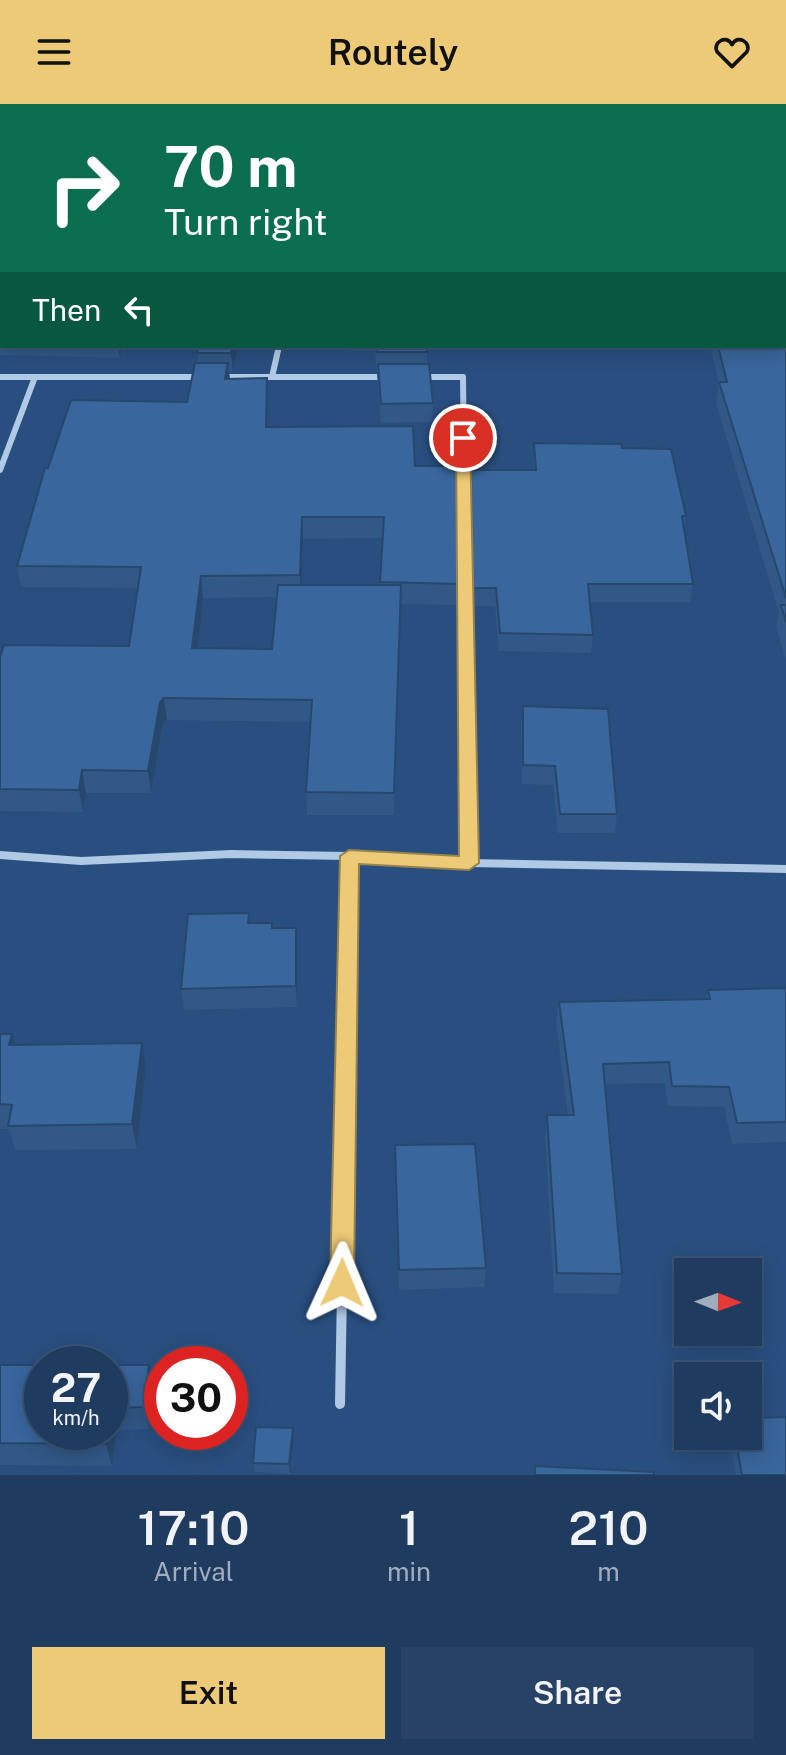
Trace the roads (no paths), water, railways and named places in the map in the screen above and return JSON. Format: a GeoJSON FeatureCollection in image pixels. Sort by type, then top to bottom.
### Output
{"type":"FeatureCollection","features":[{"type":"Feature","properties":{"kind":"street"},"geometry":{"type":"LineString","coordinates":[[272,377],[279,348]]}},
{"type":"Feature","properties":{"kind":"street"},"geometry":{"type":"LineString","coordinates":[[0,377],[401,377]]}},
{"type":"Feature","properties":{"kind":"street"},"geometry":{"type":"LineString","coordinates":[[0,470],[35,377]]}},
{"type":"Feature","properties":{"kind":"street"},"geometry":{"type":"LineString","coordinates":[[416,377],[463,377],[469,863]]}},
{"type":"Feature","properties":{"kind":"street"},"geometry":{"type":"LineString","coordinates":[[0,855],[81,861],[231,854],[349,856],[469,863],[786,869]]}},
{"type":"Feature","properties":{"kind":"street"},"geometry":{"type":"LineString","coordinates":[[340,1404],[349,856]]}}]}
